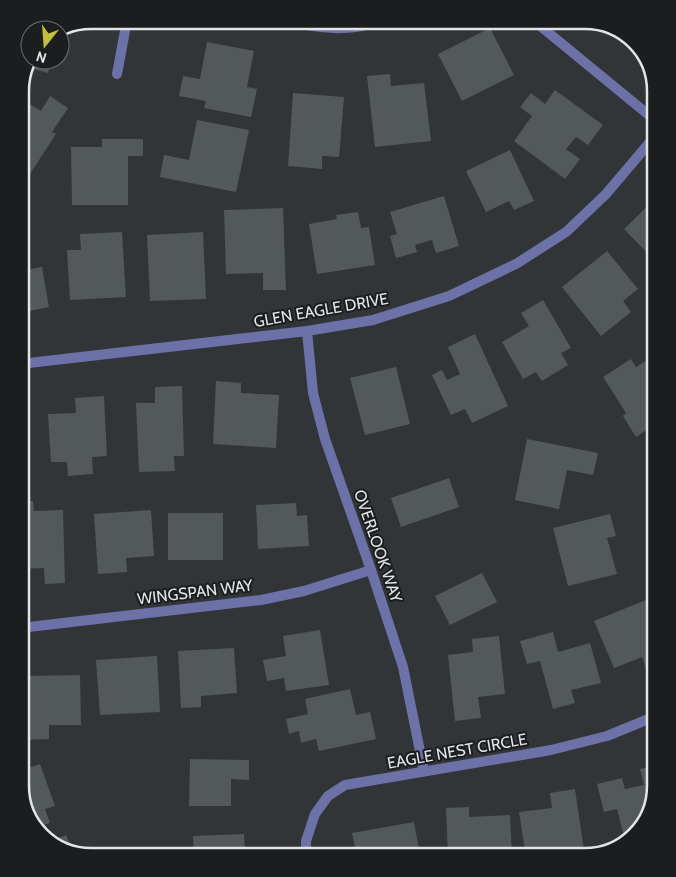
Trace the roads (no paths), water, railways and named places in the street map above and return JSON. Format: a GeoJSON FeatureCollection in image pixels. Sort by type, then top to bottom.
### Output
{"type":"FeatureCollection","features":[{"type":"Feature","properties":{"kind":"street"},"geometry":{"type":"LineString","coordinates":[[117,74],[124,29]]}},
{"type":"Feature","properties":{"kind":"street"},"geometry":{"type":"LineString","coordinates":[[544,29],[647,114]]}},
{"type":"Feature","properties":{"kind":"street","name":"GLEN EAGLE DRIVE"},"geometry":{"type":"LineString","coordinates":[[29,363],[307,331],[373,320],[449,296],[516,264],[566,232],[606,194],[647,146]]}},
{"type":"Feature","properties":{"kind":"street","name":"OVERLOOK WAY"},"geometry":{"type":"LineString","coordinates":[[307,331],[313,393],[325,439],[403,667],[424,771]]}},
{"type":"Feature","properties":{"kind":"street","name":"WINGSPAN WAY"},"geometry":{"type":"LineString","coordinates":[[29,627],[261,600],[304,591],[371,570]]}},
{"type":"Feature","properties":{"kind":"street","name":"EAGLE NEST CIRCLE"},"geometry":{"type":"LineString","coordinates":[[306,848],[306,841],[315,814],[328,796],[345,785],[551,750],[607,736],[647,720]]}}]}
